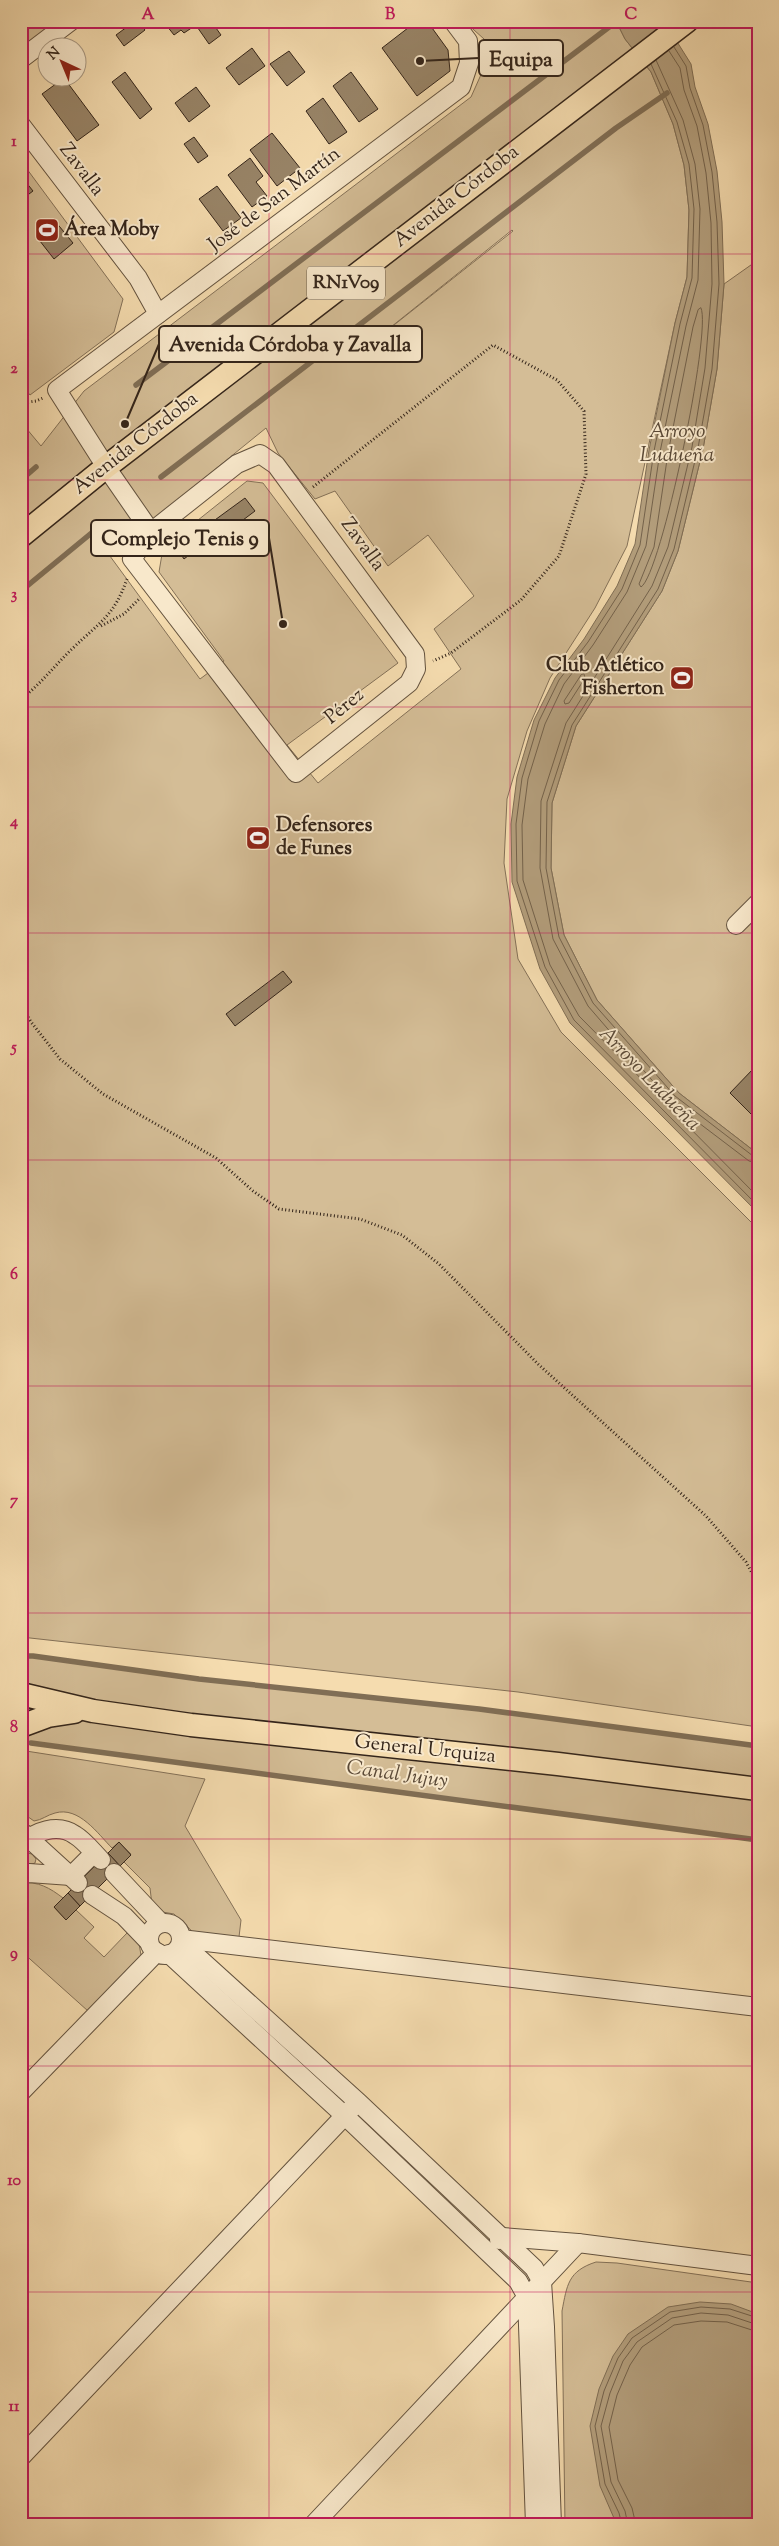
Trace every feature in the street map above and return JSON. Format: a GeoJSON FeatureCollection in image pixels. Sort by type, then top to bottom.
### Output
{"type":"FeatureCollection","features":[{"type":"Feature","properties":{"kind":"main road","name":"Avenida Córdoba"},"geometry":{"type":"LineString","coordinates":[[21,536],[106,467],[687,21]]}},
{"type":"Feature","properties":{"kind":"main road","name":"General Urquiza"},"geometry":{"type":"LineString","coordinates":[[21,1694],[93,1711],[191,1725],[558,1764],[758,1789]]}},
{"type":"Feature","properties":{"kind":"main road","name":"General Urquiza"},"geometry":{"type":"LineString","coordinates":[[21,1726],[48,1716],[93,1711]]}},
{"type":"Feature","properties":{"kind":"street"},"geometry":{"type":"LineString","coordinates":[[21,59],[71,21]]}},
{"type":"Feature","properties":{"kind":"street","name":"José de San Martín"},"geometry":{"type":"LineString","coordinates":[[106,467],[57,390],[461,87],[469,62],[468,41],[453,21]]}},
{"type":"Feature","properties":{"kind":"street","name":"Zavalla"},"geometry":{"type":"LineString","coordinates":[[21,126],[138,278],[158,314]]}},
{"type":"Feature","properties":{"kind":"street","name":"Zavalla"},"geometry":{"type":"LineString","coordinates":[[151,532],[237,464],[260,454],[276,465],[415,654],[416,669]]}},
{"type":"Feature","properties":{"kind":"street"},"geometry":{"type":"LineString","coordinates":[[106,467],[151,532],[132,559],[144,576]]}},
{"type":"Feature","properties":{"kind":"street","name":"Pérez"},"geometry":{"type":"LineString","coordinates":[[144,576],[296,774],[408,683],[416,669]]}},
{"type":"Feature","properties":{"kind":"street"},"geometry":{"type":"LineString","coordinates":[[736,925],[758,903]]}},
{"type":"Feature","properties":{"kind":"street"},"geometry":{"type":"LineString","coordinates":[[24,1838],[45,1831],[64,1830],[75,1835],[97,1857],[75,1879]]}},
{"type":"Feature","properties":{"kind":"street"},"geometry":{"type":"LineString","coordinates":[[24,1838],[75,1879]]}},
{"type":"Feature","properties":{"kind":"street"},"geometry":{"type":"LineString","coordinates":[[21,1874],[29,1872],[75,1879]]}},
{"type":"Feature","properties":{"kind":"street"},"geometry":{"type":"LineString","coordinates":[[21,2092],[167,1946],[175,1926],[161,1924],[114,1872]]}},
{"type":"Feature","properties":{"kind":"street"},"geometry":{"type":"LineString","coordinates":[[112,1908],[130,1890]]}},
{"type":"Feature","properties":{"kind":"street"},"geometry":{"type":"LineString","coordinates":[[92,1895],[140,1930],[167,1946],[518,2281],[527,2297],[535,2525]]}},
{"type":"Feature","properties":{"kind":"street"},"geometry":{"type":"LineString","coordinates":[[161,1924],[150,1932],[358,2102],[534,2268],[542,2282],[552,2525]]}},
{"type":"Feature","properties":{"kind":"street"},"geometry":{"type":"LineString","coordinates":[[167,1946],[758,2006]]}},
{"type":"Feature","properties":{"kind":"street"},"geometry":{"type":"LineString","coordinates":[[21,2457],[358,2102]]}},
{"type":"Feature","properties":{"kind":"street"},"geometry":{"type":"LineString","coordinates":[[487,2251],[502,2237],[578,2243],[758,2266]]}},
{"type":"Feature","properties":{"kind":"street"},"geometry":{"type":"LineString","coordinates":[[313,2525],[578,2243]]}},
{"type":"Feature","properties":{"kind":"path"},"geometry":{"type":"LineString","coordinates":[[300,497],[493,345],[557,380],[584,411],[586,474],[559,556],[521,600],[451,653]]}},
{"type":"Feature","properties":{"kind":"path"},"geometry":{"type":"LineString","coordinates":[[21,699],[38,686],[74,647],[98,627],[111,612],[121,595],[132,559]]}},
{"type":"Feature","properties":{"kind":"path"},"geometry":{"type":"LineString","coordinates":[[98,627],[124,614],[136,604],[144,592],[144,576]]}},
{"type":"Feature","properties":{"kind":"path"},"geometry":{"type":"LineString","coordinates":[[21,1005],[30,1022],[60,1059],[103,1094],[216,1158],[253,1191],[279,1209],[360,1219],[402,1235],[439,1264],[538,1364],[706,1516],[746,1562],[758,1584]]}},
{"type":"Feature","properties":{"kind":"shaded area"},"geometry":{"type":"Polygon","coordinates":[[[21,21],[71,21],[49,38],[38,38],[38,46],[21,59],[21,21]]]}},
{"type":"Feature","properties":{"kind":"shaded area"},"geometry":{"type":"Polygon","coordinates":[[[464,21],[616,21],[625,39],[651,72],[673,124],[684,165],[689,210],[687,277],[675,323],[627,546],[595,608],[550,678],[527,731],[507,799],[504,863],[518,959],[561,1032],[758,1229],[758,1727],[518,1692],[21,1637],[21,422],[41,446],[84,391],[471,97],[488,59],[484,39],[464,21]],[[512,230],[356,355],[513,231],[512,230]],[[266,428],[160,514],[107,552],[200,679],[224,661],[159,572],[163,548],[247,481],[263,483],[398,663],[287,745],[318,783],[461,669],[434,629],[474,596],[428,535],[388,566],[335,491],[315,499],[278,453],[266,428]]]}},
{"type":"Feature","properties":{"kind":"shaded area","name":"Área Moby"},"geometry":{"type":"Polygon","coordinates":[[[21,161],[123,299],[114,332],[30,395],[21,384],[21,161]]]}},
{"type":"Feature","properties":{"kind":"shaded area","name":"Club Atlético Fisherton"},"geometry":{"type":"Polygon","coordinates":[[[758,260],[758,1154],[679,1093],[597,1000],[564,935],[551,868],[552,803],[576,726],[662,591],[678,551],[703,449],[717,369],[724,284],[758,260]]]}},
{"type":"Feature","properties":{"kind":"shaded area"},"geometry":{"type":"Polygon","coordinates":[[[21,1656],[33,1656],[199,1679],[479,1709],[758,1746],[758,1840],[31,1743],[21,1746],[21,1656]]]}},
{"type":"Feature","properties":{"kind":"shaded area"},"geometry":{"type":"Polygon","coordinates":[[[26,1751],[205,1779],[185,1826],[241,1920],[239,1937],[194,1933],[174,1914],[157,1911],[152,1905],[150,1888],[124,1862],[131,1854],[119,1842],[112,1848],[80,1817],[64,1812],[55,1813],[34,1821],[21,1812],[21,1752],[26,1751]]]}},
{"type":"Feature","properties":{"kind":"shaded area"},"geometry":{"type":"Polygon","coordinates":[[[27,1853],[32,1854],[36,1859],[35,1863],[21,1868],[21,1857],[27,1853]]]}},
{"type":"Feature","properties":{"kind":"shaded area"},"geometry":{"type":"Polygon","coordinates":[[[21,1883],[33,1883],[44,1886],[63,1898],[54,1907],[66,1920],[76,1910],[94,1927],[84,1938],[104,1957],[127,1933],[138,1938],[141,1955],[88,2011],[21,1951],[21,1883]]]}},
{"type":"Feature","properties":{"kind":"shaded area"},"geometry":{"type":"Polygon","coordinates":[[[596,2262],[617,2263],[758,2283],[758,2525],[565,2525],[562,2311],[570,2280],[580,2270],[596,2262]]]}},
{"type":"Feature","properties":{"kind":"water","name":"Arroyo Ludueña"},"geometry":{"type":"Polygon","coordinates":[[[616,21],[664,21],[691,64],[695,87],[708,124],[717,171],[722,222],[724,284],[717,369],[703,449],[678,551],[662,591],[576,726],[552,803],[551,868],[564,935],[597,1000],[679,1093],[758,1154],[758,1213],[570,1023],[540,969],[512,882],[511,824],[517,777],[534,720],[555,678],[584,639],[617,586],[635,544],[649,450],[675,323],[687,277],[689,210],[684,165],[673,124],[651,72],[625,39],[616,21]]]}},
{"type":"Feature","properties":{"kind":"water"},"geometry":{"type":"Polygon","coordinates":[[[700,2302],[731,2304],[758,2314],[758,2525],[617,2525],[600,2486],[590,2426],[599,2389],[613,2356],[628,2334],[668,2307],[700,2302]]]}},
{"type":"Feature","properties":{"kind":"building"},"geometry":{"type":"Polygon","coordinates":[[[135,21],[138,21],[145,30],[124,46],[116,35],[135,21]]]}},
{"type":"Feature","properties":{"kind":"building"},"geometry":{"type":"Polygon","coordinates":[[[163,21],[189,21],[193,27],[184,33],[181,30],[174,35],[163,21]]]}},
{"type":"Feature","properties":{"kind":"building"},"geometry":{"type":"Polygon","coordinates":[[[193,21],[211,21],[221,35],[209,44],[193,21]]]}},
{"type":"Feature","properties":{"kind":"building"},"geometry":{"type":"Polygon","coordinates":[[[417,21],[427,21],[448,50],[450,71],[417,96],[382,48],[417,21]]]}},
{"type":"Feature","properties":{"kind":"building"},"geometry":{"type":"Polygon","coordinates":[[[252,48],[265,66],[239,85],[226,68],[252,48]]]}},
{"type":"Feature","properties":{"kind":"building"},"geometry":{"type":"Polygon","coordinates":[[[289,51],[305,72],[287,86],[270,64],[289,51]]]}},
{"type":"Feature","properties":{"kind":"building"},"geometry":{"type":"Polygon","coordinates":[[[125,72],[152,109],[140,119],[112,82],[125,72]]]}},
{"type":"Feature","properties":{"kind":"building"},"geometry":{"type":"Polygon","coordinates":[[[351,72],[378,109],[359,122],[333,86],[351,72]]]}},
{"type":"Feature","properties":{"kind":"building"},"geometry":{"type":"Polygon","coordinates":[[[196,87],[210,106],[189,122],[175,103],[196,87]]]}},
{"type":"Feature","properties":{"kind":"building"},"geometry":{"type":"Polygon","coordinates":[[[50,88],[71,88],[99,125],[77,141],[42,94],[50,88]]]}},
{"type":"Feature","properties":{"kind":"building"},"geometry":{"type":"Polygon","coordinates":[[[323,98],[347,132],[329,144],[306,111],[323,98]]]}},
{"type":"Feature","properties":{"kind":"building"},"geometry":{"type":"Polygon","coordinates":[[[272,133],[300,168],[277,186],[250,150],[272,133]]]}},
{"type":"Feature","properties":{"kind":"building"},"geometry":{"type":"Polygon","coordinates":[[[194,137],[208,156],[198,163],[184,144],[194,137]]]}},
{"type":"Feature","properties":{"kind":"building"},"geometry":{"type":"Polygon","coordinates":[[[250,158],[263,176],[256,182],[267,196],[252,207],[228,175],[250,158]]]}},
{"type":"Feature","properties":{"kind":"building"},"geometry":{"type":"Polygon","coordinates":[[[21,176],[33,191],[21,200],[21,176]]]}},
{"type":"Feature","properties":{"kind":"building"},"geometry":{"type":"Polygon","coordinates":[[[217,186],[241,218],[223,231],[199,199],[217,186]]]}},
{"type":"Feature","properties":{"kind":"building"},"geometry":{"type":"Polygon","coordinates":[[[55,221],[73,243],[54,259],[36,236],[55,221]]]}},
{"type":"Feature","properties":{"kind":"building"},"geometry":{"type":"Polygon","coordinates":[[[245,498],[255,511],[203,550],[193,536],[245,498]]]}},
{"type":"Feature","properties":{"kind":"building"},"geometry":{"type":"Polygon","coordinates":[[[191,540],[198,548],[184,559],[178,550],[191,540]]]}},
{"type":"Feature","properties":{"kind":"building"},"geometry":{"type":"Polygon","coordinates":[[[283,971],[292,982],[235,1026],[226,1014],[283,971]]]}},
{"type":"Feature","properties":{"kind":"building"},"geometry":{"type":"Polygon","coordinates":[[[754,1068],[758,1072],[758,1121],[730,1093],[754,1068]]]}},
{"type":"Feature","properties":{"kind":"building"},"geometry":{"type":"Polygon","coordinates":[[[119,1842],[131,1855],[120,1866],[108,1853],[119,1842]]]}},
{"type":"Feature","properties":{"kind":"building"},"geometry":{"type":"Polygon","coordinates":[[[108,1853],[120,1866],[80,1906],[68,1893],[108,1853]]]}},
{"type":"Feature","properties":{"kind":"building"},"geometry":{"type":"Polygon","coordinates":[[[68,1893],[80,1906],[66,1920],[54,1907],[68,1893]]]}},
{"type":"Feature","properties":{"kind":"waterway"},"geometry":{"type":"LineString","coordinates":[[21,28],[31,21]]}},
{"type":"Feature","properties":{"kind":"waterway"},"geometry":{"type":"LineString","coordinates":[[136,385],[617,21]]}},
{"type":"Feature","properties":{"kind":"waterway"},"geometry":{"type":"LineString","coordinates":[[161,477],[616,128],[667,93]]}},
{"type":"Feature","properties":{"kind":"waterway"},"geometry":{"type":"LineString","coordinates":[[21,480],[36,467]]}},
{"type":"Feature","properties":{"kind":"waterway"},"geometry":{"type":"LineString","coordinates":[[21,591],[100,526]]}},
{"type":"Feature","properties":{"kind":"waterway"},"geometry":{"type":"LineString","coordinates":[[21,1656],[33,1656],[199,1679],[479,1709],[758,1746]]}},
{"type":"Feature","properties":{"kind":"waterway","name":"Canal Jujuy"},"geometry":{"type":"LineString","coordinates":[[31,1743],[758,1840]]}},
{"type":"Feature","properties":{"kind":"place","name":"Equipa"},"geometry":{"type":"Point","coordinates":[420,61]}},
{"type":"Feature","properties":{"kind":"place","name":"Área Moby"},"geometry":{"type":"Point","coordinates":[47,230]}},
{"type":"Feature","properties":{"kind":"place","name":"Avenida Córdoba y Zavalla"},"geometry":{"type":"Point","coordinates":[125,424]}},
{"type":"Feature","properties":{"kind":"place","name":"Complejo Tenis 9"},"geometry":{"type":"Point","coordinates":[283,624]}},
{"type":"Feature","properties":{"kind":"place","name":"Club Atlético Fisherton"},"geometry":{"type":"Point","coordinates":[682,678]}},
{"type":"Feature","properties":{"kind":"place","name":"Defensores de Funes"},"geometry":{"type":"Point","coordinates":[258,838]}}]}
